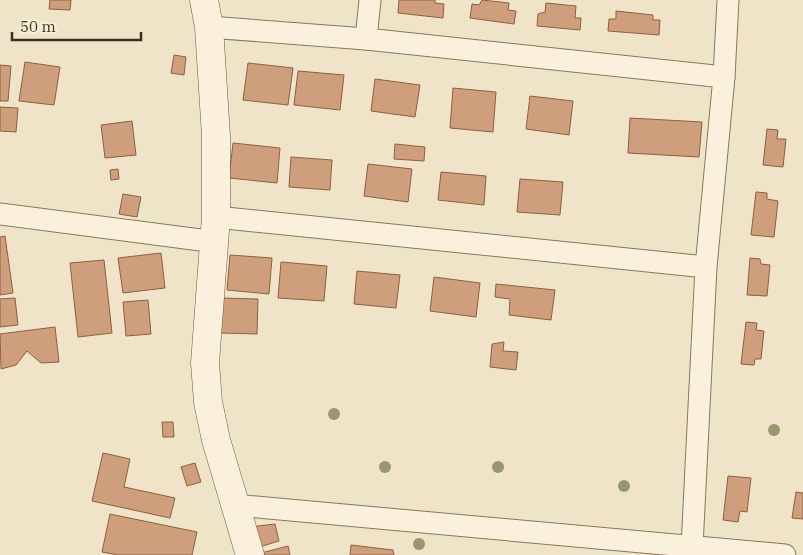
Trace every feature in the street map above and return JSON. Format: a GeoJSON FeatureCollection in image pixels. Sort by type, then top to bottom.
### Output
{"type":"FeatureCollection","features":[{"type":"Feature","properties":{"kind":"street"},"geometry":{"type":"LineString","coordinates":[[204,0],[209,27],[216,136],[216,230],[205,363],[208,402],[234,505],[250,555]]}},
{"type":"Feature","properties":{"kind":"street"},"geometry":{"type":"LineString","coordinates":[[366,39],[370,0]]}},
{"type":"Feature","properties":{"kind":"street"},"geometry":{"type":"LineString","coordinates":[[692,547],[706,267],[724,77],[728,0]]}},
{"type":"Feature","properties":{"kind":"street"},"geometry":{"type":"LineString","coordinates":[[209,27],[366,39],[724,77]]}},
{"type":"Feature","properties":{"kind":"street"},"geometry":{"type":"LineString","coordinates":[[0,214],[706,267]]}},
{"type":"Feature","properties":{"kind":"street"},"geometry":{"type":"LineString","coordinates":[[234,505],[785,555]]}},
{"type":"Feature","properties":{"kind":"building"},"geometry":{"type":"Polygon","coordinates":[[[50,0],[71,0],[70,10],[49,9],[50,0]]]}},
{"type":"Feature","properties":{"kind":"building"},"geometry":{"type":"Polygon","coordinates":[[[399,0],[435,0],[435,3],[444,4],[443,18],[398,13],[399,0]]]}},
{"type":"Feature","properties":{"kind":"building"},"geometry":{"type":"Polygon","coordinates":[[[482,0],[509,3],[508,10],[516,11],[514,24],[470,18],[472,4],[479,5],[482,0]]]}},
{"type":"Feature","properties":{"kind":"building"},"geometry":{"type":"Polygon","coordinates":[[[546,3],[576,6],[575,18],[581,18],[580,30],[537,26],[538,14],[545,12],[546,3]]]}},
{"type":"Feature","properties":{"kind":"building"},"geometry":{"type":"Polygon","coordinates":[[[616,11],[653,15],[653,20],[660,20],[659,35],[608,31],[609,19],[616,19],[616,11]]]}},
{"type":"Feature","properties":{"kind":"building"},"geometry":{"type":"Polygon","coordinates":[[[174,55],[186,57],[184,75],[171,73],[174,55]]]}},
{"type":"Feature","properties":{"kind":"building"},"geometry":{"type":"Polygon","coordinates":[[[25,62],[60,67],[54,105],[19,101],[25,62]]]}},
{"type":"Feature","properties":{"kind":"building"},"geometry":{"type":"Polygon","coordinates":[[[248,63],[293,68],[288,105],[243,100],[248,63]]]}},
{"type":"Feature","properties":{"kind":"building"},"geometry":{"type":"Polygon","coordinates":[[[0,65],[11,66],[8,101],[0,101],[0,65]]]}},
{"type":"Feature","properties":{"kind":"building"},"geometry":{"type":"Polygon","coordinates":[[[298,71],[344,75],[340,110],[294,105],[298,71]]]}},
{"type":"Feature","properties":{"kind":"building"},"geometry":{"type":"Polygon","coordinates":[[[375,79],[420,85],[415,117],[371,111],[375,79]]]}},
{"type":"Feature","properties":{"kind":"building"},"geometry":{"type":"Polygon","coordinates":[[[453,88],[496,92],[493,132],[450,128],[453,88]]]}},
{"type":"Feature","properties":{"kind":"building"},"geometry":{"type":"Polygon","coordinates":[[[530,96],[573,101],[569,135],[526,129],[530,96]]]}},
{"type":"Feature","properties":{"kind":"building"},"geometry":{"type":"Polygon","coordinates":[[[0,107],[18,108],[16,132],[0,131],[0,107]]]}},
{"type":"Feature","properties":{"kind":"building"},"geometry":{"type":"Polygon","coordinates":[[[630,118],[702,122],[699,157],[628,153],[630,118]]]}},
{"type":"Feature","properties":{"kind":"building"},"geometry":{"type":"Polygon","coordinates":[[[132,121],[136,155],[105,158],[101,125],[132,121]]]}},
{"type":"Feature","properties":{"kind":"building"},"geometry":{"type":"Polygon","coordinates":[[[767,129],[778,130],[777,139],[786,139],[783,167],[763,165],[767,129]]]}},
{"type":"Feature","properties":{"kind":"building"},"geometry":{"type":"Polygon","coordinates":[[[233,143],[280,148],[277,183],[229,178],[233,143]]]}},
{"type":"Feature","properties":{"kind":"building"},"geometry":{"type":"Polygon","coordinates":[[[395,144],[425,147],[424,161],[394,159],[395,144]]]}},
{"type":"Feature","properties":{"kind":"building"},"geometry":{"type":"Polygon","coordinates":[[[291,157],[332,160],[330,190],[289,187],[291,157]]]}},
{"type":"Feature","properties":{"kind":"building"},"geometry":{"type":"Polygon","coordinates":[[[368,164],[412,169],[408,202],[364,196],[368,164]]]}},
{"type":"Feature","properties":{"kind":"building"},"geometry":{"type":"Polygon","coordinates":[[[118,169],[119,179],[111,180],[110,170],[118,169]]]}},
{"type":"Feature","properties":{"kind":"building"},"geometry":{"type":"Polygon","coordinates":[[[441,172],[486,176],[484,205],[438,200],[441,172]]]}},
{"type":"Feature","properties":{"kind":"building"},"geometry":{"type":"Polygon","coordinates":[[[520,179],[563,182],[560,215],[517,212],[520,179]]]}},
{"type":"Feature","properties":{"kind":"building"},"geometry":{"type":"Polygon","coordinates":[[[756,192],[767,193],[767,199],[778,201],[774,237],[751,235],[756,192]]]}},
{"type":"Feature","properties":{"kind":"building"},"geometry":{"type":"Polygon","coordinates":[[[123,194],[141,197],[137,217],[119,214],[123,194]]]}},
{"type":"Feature","properties":{"kind":"building"},"geometry":{"type":"Polygon","coordinates":[[[5,236],[13,293],[0,295],[0,237],[5,236]]]}},
{"type":"Feature","properties":{"kind":"building"},"geometry":{"type":"Polygon","coordinates":[[[161,253],[165,288],[123,293],[118,258],[161,253]]]}},
{"type":"Feature","properties":{"kind":"building"},"geometry":{"type":"Polygon","coordinates":[[[230,255],[272,258],[269,294],[227,290],[230,255]]]}},
{"type":"Feature","properties":{"kind":"building"},"geometry":{"type":"Polygon","coordinates":[[[750,258],[760,259],[761,264],[770,265],[767,296],[747,295],[750,258]]]}},
{"type":"Feature","properties":{"kind":"building"},"geometry":{"type":"Polygon","coordinates":[[[104,260],[112,333],[78,337],[70,263],[104,260]]]}},
{"type":"Feature","properties":{"kind":"building"},"geometry":{"type":"Polygon","coordinates":[[[281,262],[327,266],[324,301],[278,298],[281,262]]]}},
{"type":"Feature","properties":{"kind":"building"},"geometry":{"type":"Polygon","coordinates":[[[357,271],[400,275],[396,308],[354,304],[357,271]]]}},
{"type":"Feature","properties":{"kind":"building"},"geometry":{"type":"Polygon","coordinates":[[[434,277],[480,283],[476,317],[430,311],[434,277]]]}},
{"type":"Feature","properties":{"kind":"building"},"geometry":{"type":"Polygon","coordinates":[[[496,284],[555,290],[551,320],[509,315],[510,299],[495,297],[496,284]]]}},
{"type":"Feature","properties":{"kind":"building"},"geometry":{"type":"Polygon","coordinates":[[[15,298],[18,325],[0,327],[0,299],[15,298]]]}},
{"type":"Feature","properties":{"kind":"building"},"geometry":{"type":"Polygon","coordinates":[[[222,298],[258,299],[257,334],[221,333],[222,298]]]}},
{"type":"Feature","properties":{"kind":"building"},"geometry":{"type":"Polygon","coordinates":[[[148,300],[151,334],[126,336],[123,302],[148,300]]]}},
{"type":"Feature","properties":{"kind":"building"},"geometry":{"type":"Polygon","coordinates":[[[746,322],[757,323],[756,330],[764,331],[761,359],[755,359],[754,365],[741,364],[746,322]]]}},
{"type":"Feature","properties":{"kind":"building"},"geometry":{"type":"Polygon","coordinates":[[[55,327],[59,362],[41,363],[27,351],[16,365],[1,369],[0,334],[55,327]]]}},
{"type":"Feature","properties":{"kind":"building"},"geometry":{"type":"Polygon","coordinates":[[[504,342],[503,351],[518,352],[516,370],[490,367],[492,344],[504,342]]]}},
{"type":"Feature","properties":{"kind":"building"},"geometry":{"type":"Polygon","coordinates":[[[162,422],[173,422],[174,437],[163,437],[162,422]]]}},
{"type":"Feature","properties":{"kind":"building"},"geometry":{"type":"Polygon","coordinates":[[[103,453],[130,459],[124,487],[175,498],[170,518],[92,501],[103,453]]]}},
{"type":"Feature","properties":{"kind":"building"},"geometry":{"type":"Polygon","coordinates":[[[195,463],[201,482],[187,486],[181,467],[195,463]]]}},
{"type":"Feature","properties":{"kind":"building"},"geometry":{"type":"Polygon","coordinates":[[[728,476],[751,478],[747,512],[740,511],[738,522],[723,520],[728,476]]]}},
{"type":"Feature","properties":{"kind":"building"},"geometry":{"type":"Polygon","coordinates":[[[796,492],[803,493],[803,519],[792,518],[796,492]]]}},
{"type":"Feature","properties":{"kind":"building"},"geometry":{"type":"Polygon","coordinates":[[[110,514],[197,532],[192,555],[118,555],[102,552],[110,514]]]}},
{"type":"Feature","properties":{"kind":"building"},"geometry":{"type":"Polygon","coordinates":[[[275,524],[279,541],[256,548],[250,527],[275,524]]]}},
{"type":"Feature","properties":{"kind":"building"},"geometry":{"type":"Polygon","coordinates":[[[351,545],[393,550],[394,555],[350,555],[351,545]]]}},
{"type":"Feature","properties":{"kind":"building"},"geometry":{"type":"Polygon","coordinates":[[[288,546],[290,555],[261,555],[261,553],[288,546]]]}}]}
